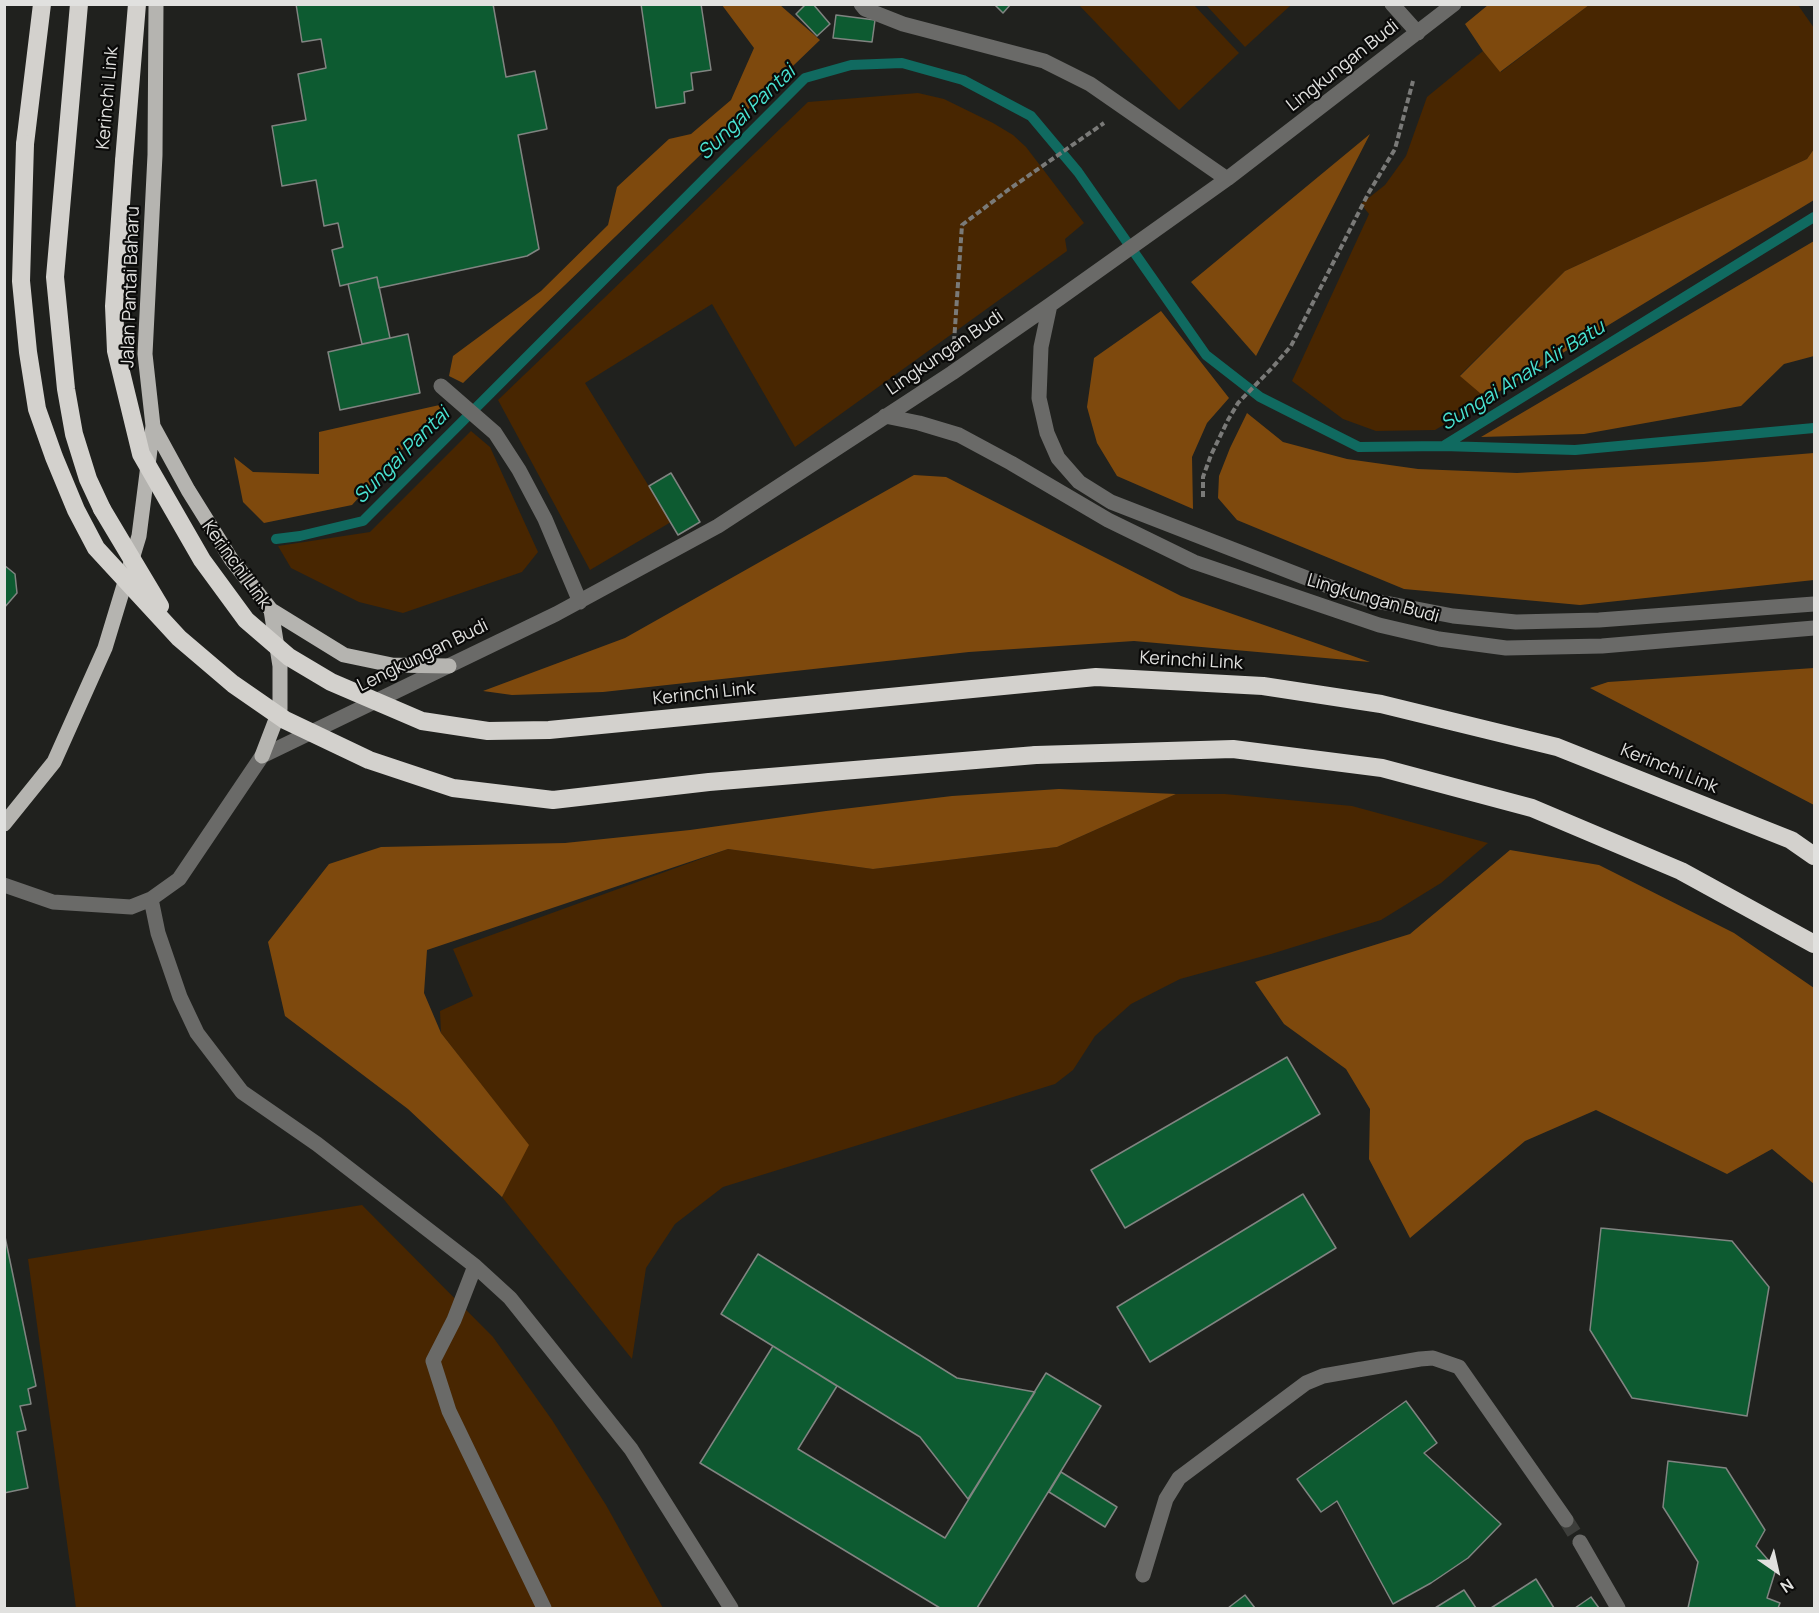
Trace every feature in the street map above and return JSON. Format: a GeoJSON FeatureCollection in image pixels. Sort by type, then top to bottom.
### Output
{"type":"FeatureCollection","features":[{"type":"Feature","properties":{"kind":"highway"},"geometry":{"type":"LineString","coordinates":[[42,4],[25,144],[21,281],[28,352],[38,409],[54,457],[76,510],[96,548],[179,638],[233,684],[285,720],[369,760],[453,788],[553,800],[709,782],[1036,755],[1233,749],[1382,768],[1532,808],[1681,872],[1815,944]]}},
{"type":"Feature","properties":{"kind":"highway"},"geometry":{"type":"LineString","coordinates":[[79,4],[55,277],[66,389],[74,434],[88,479],[102,509],[179,638]]}},
{"type":"Feature","properties":{"kind":"highway","name":"Kerinchi Link"},"geometry":{"type":"LineString","coordinates":[[136,4],[114,306],[116,351],[141,454],[202,560],[246,620],[289,657],[331,682],[422,721],[488,731],[549,730],[1096,677],[1263,686],[1381,704],[1557,747],[1791,840],[1815,856]]}},
{"type":"Feature","properties":{"kind":"main road","name":"Jalan Pantai Baharu"},"geometry":{"type":"LineString","coordinates":[[4,824],[54,762],[105,648],[139,537],[153,426],[145,354],[155,155],[156,4]]}},
{"type":"Feature","properties":{"kind":"main road"},"geometry":{"type":"LineString","coordinates":[[153,426],[188,490],[231,559],[271,610],[344,655],[392,665],[449,666]]}},
{"type":"Feature","properties":{"kind":"main road"},"geometry":{"type":"LineString","coordinates":[[262,756],[280,709],[280,666],[271,610]]}},
{"type":"Feature","properties":{"kind":"street"},"geometry":{"type":"LineString","coordinates":[[861,4],[865,9],[903,24],[1044,61],[1090,84],[1227,179]]}},
{"type":"Feature","properties":{"kind":"street"},"geometry":{"type":"LineString","coordinates":[[1392,4],[1418,33]]}},
{"type":"Feature","properties":{"kind":"street","name":"Lingkungan Budi"},"geometry":{"type":"LineString","coordinates":[[885,417],[1050,305],[1227,179],[1454,4]]}},
{"type":"Feature","properties":{"kind":"street","name":"Lingkungan Budi"},"geometry":{"type":"LineString","coordinates":[[1050,305],[1041,347],[1039,398],[1047,433],[1058,458],[1079,482],[1111,502],[1322,584],[1370,600],[1454,616],[1516,622],[1599,620],[1815,604]]}},
{"type":"Feature","properties":{"kind":"street"},"geometry":{"type":"LineString","coordinates":[[441,386],[495,433],[519,470],[545,519],[580,602]]}},
{"type":"Feature","properties":{"kind":"street","name":"Lingkungan Budi"},"geometry":{"type":"LineString","coordinates":[[885,417],[919,423],[959,435],[1108,520],[1194,562],[1379,625],[1439,639],[1506,648],[1602,646],[1815,628]]}},
{"type":"Feature","properties":{"kind":"street","name":"Lengkungan Budi"},"geometry":{"type":"LineString","coordinates":[[262,756],[580,602],[718,526],[885,417]]}},
{"type":"Feature","properties":{"kind":"street"},"geometry":{"type":"LineString","coordinates":[[4,885],[53,902],[131,907],[151,899],[179,879],[262,756]]}},
{"type":"Feature","properties":{"kind":"street"},"geometry":{"type":"LineString","coordinates":[[151,899],[158,933],[180,997],[197,1033],[242,1092],[317,1144],[475,1266],[510,1298],[631,1449],[731,1608]]}},
{"type":"Feature","properties":{"kind":"street"},"geometry":{"type":"LineString","coordinates":[[475,1266],[454,1320],[433,1361],[449,1411],[544,1608]]}},
{"type":"Feature","properties":{"kind":"street"},"geometry":{"type":"LineString","coordinates":[[1143,1575],[1166,1499],[1179,1478],[1306,1383],[1323,1376],[1420,1359],[1433,1358],[1459,1367],[1566,1520]]}},
{"type":"Feature","properties":{"kind":"street"},"geometry":{"type":"LineString","coordinates":[[1580,1542],[1618,1608]]}},
{"type":"Feature","properties":{"kind":"path"},"geometry":{"type":"LineString","coordinates":[[1203,497],[1203,477],[1210,454],[1238,403],[1290,346],[1368,194],[1395,149],[1413,81]]}},
{"type":"Feature","properties":{"kind":"path"},"geometry":{"type":"LineString","coordinates":[[952,373],[962,225],[1096,129]]}},
{"type":"Feature","properties":{"kind":"shaded area"},"geometry":{"type":"Polygon","coordinates":[[[722,5],[780,5],[820,40],[463,383],[449,376],[453,356],[541,291],[608,225],[617,187],[669,139],[691,134],[731,100],[754,48],[722,5]]]}},
{"type":"Feature","properties":{"kind":"shaded area"},"geometry":{"type":"Polygon","coordinates":[[[1079,5],[1194,5],[1239,53],[1179,110],[1079,5]]]}},
{"type":"Feature","properties":{"kind":"shaded area"},"geometry":{"type":"Polygon","coordinates":[[[1206,5],[1291,5],[1245,47],[1206,5]]]}},
{"type":"Feature","properties":{"kind":"shaded area"},"geometry":{"type":"Polygon","coordinates":[[[1488,5],[1589,5],[1500,72],[1465,24],[1488,5]]]}},
{"type":"Feature","properties":{"kind":"shaded area"},"geometry":{"type":"Polygon","coordinates":[[[1589,5],[1798,5],[1814,28],[1814,149],[1807,159],[1565,271],[1460,375],[1487,399],[1435,430],[1376,431],[1343,419],[1292,381],[1369,214],[1361,204],[1385,185],[1406,156],[1427,97],[1483,51],[1501,72],[1589,5]]]}},
{"type":"Feature","properties":{"kind":"shaded area"},"geometry":{"type":"Polygon","coordinates":[[[918,93],[944,99],[993,123],[1013,135],[1026,147],[1084,223],[1065,239],[1067,251],[795,447],[712,304],[585,383],[671,522],[590,570],[498,400],[808,102],[918,93]]]}},
{"type":"Feature","properties":{"kind":"shaded area"},"geometry":{"type":"Polygon","coordinates":[[[1370,134],[1256,356],[1191,282],[1370,134]]]}},
{"type":"Feature","properties":{"kind":"shaded area"},"geometry":{"type":"Polygon","coordinates":[[[1814,149],[1814,200],[1487,399],[1460,376],[1565,271],[1807,159],[1814,149]]]}},
{"type":"Feature","properties":{"kind":"shaded area"},"geometry":{"type":"Polygon","coordinates":[[[1814,241],[1814,356],[1784,364],[1741,406],[1584,434],[1481,437],[1814,241]]]}},
{"type":"Feature","properties":{"kind":"shaded area"},"geometry":{"type":"Polygon","coordinates":[[[1161,311],[1229,398],[1207,423],[1192,457],[1193,509],[1117,476],[1097,443],[1087,407],[1094,358],[1161,311]]]}},
{"type":"Feature","properties":{"kind":"shaded area"},"geometry":{"type":"Polygon","coordinates":[[[444,404],[352,505],[264,523],[243,502],[234,457],[253,472],[319,474],[319,432],[444,404]]]}},
{"type":"Feature","properties":{"kind":"shaded area"},"geometry":{"type":"Polygon","coordinates":[[[1247,413],[1283,442],[1347,459],[1418,469],[1517,473],[1814,453],[1814,580],[1580,605],[1404,589],[1237,520],[1218,498],[1219,476],[1247,413]]]}},
{"type":"Feature","properties":{"kind":"shaded area"},"geometry":{"type":"Polygon","coordinates":[[[471,431],[490,447],[538,552],[522,572],[403,613],[359,602],[291,568],[278,546],[370,532],[471,431]]]}},
{"type":"Feature","properties":{"kind":"shaded area"},"geometry":{"type":"Polygon","coordinates":[[[914,475],[946,477],[1181,596],[1370,662],[1134,641],[969,652],[603,692],[512,695],[483,691],[625,638],[914,475]]]}},
{"type":"Feature","properties":{"kind":"shaded area"},"geometry":{"type":"Polygon","coordinates":[[[1814,668],[1814,805],[1590,688],[1608,682],[1814,668]]]}},
{"type":"Feature","properties":{"kind":"shaded area"},"geometry":{"type":"Polygon","coordinates":[[[1059,789],[1176,794],[1057,847],[873,869],[728,849],[427,950],[424,993],[441,1033],[529,1145],[502,1197],[408,1109],[285,1016],[268,942],[329,864],[381,847],[565,843],[690,830],[952,796],[1059,789]]]}},
{"type":"Feature","properties":{"kind":"shaded area"},"geometry":{"type":"Polygon","coordinates":[[[1176,794],[1225,794],[1352,806],[1488,843],[1441,883],[1381,920],[1180,979],[1131,1004],[1095,1036],[1073,1070],[1055,1084],[723,1187],[675,1224],[646,1268],[632,1359],[502,1197],[528,1145],[441,1033],[440,1011],[473,996],[453,949],[728,849],[873,869],[1057,847],[1176,794]]]}},
{"type":"Feature","properties":{"kind":"shaded area"},"geometry":{"type":"Polygon","coordinates":[[[1510,850],[1599,865],[1734,933],[1814,988],[1814,1184],[1772,1149],[1727,1174],[1596,1110],[1525,1141],[1410,1238],[1369,1159],[1370,1109],[1346,1069],[1284,1024],[1255,982],[1410,934],[1510,850]]]}},
{"type":"Feature","properties":{"kind":"shaded area"},"geometry":{"type":"Polygon","coordinates":[[[362,1205],[493,1337],[552,1420],[606,1505],[663,1608],[76,1608],[28,1259],[362,1205]]]}},
{"type":"Feature","properties":{"kind":"building"},"geometry":{"type":"Polygon","coordinates":[[[296,4],[493,4],[506,77],[535,71],[547,129],[518,135],[539,249],[527,256],[379,288],[377,277],[340,286],[332,250],[343,247],[338,223],[324,226],[316,180],[282,186],[272,126],[306,120],[298,74],[326,68],[321,39],[302,42],[296,4]]]}},
{"type":"Feature","properties":{"kind":"building"},"geometry":{"type":"Polygon","coordinates":[[[641,4],[701,4],[711,70],[691,73],[693,90],[684,92],[685,103],[656,108],[641,4]]]}},
{"type":"Feature","properties":{"kind":"building"},"geometry":{"type":"Polygon","coordinates":[[[806,4],[813,4],[830,24],[817,36],[796,14],[806,4]]]}},
{"type":"Feature","properties":{"kind":"building"},"geometry":{"type":"Polygon","coordinates":[[[994,4],[1011,4],[1003,13],[994,4]]]}},
{"type":"Feature","properties":{"kind":"building"},"geometry":{"type":"Polygon","coordinates":[[[836,15],[875,20],[872,42],[833,38],[836,15]]]}},
{"type":"Feature","properties":{"kind":"building"},"geometry":{"type":"Polygon","coordinates":[[[377,277],[390,338],[362,344],[348,284],[377,277]]]}},
{"type":"Feature","properties":{"kind":"building"},"geometry":{"type":"Polygon","coordinates":[[[408,334],[420,393],[340,410],[328,352],[408,334]]]}},
{"type":"Feature","properties":{"kind":"building"},"geometry":{"type":"Polygon","coordinates":[[[671,473],[700,522],[678,535],[649,486],[671,473]]]}},
{"type":"Feature","properties":{"kind":"building"},"geometry":{"type":"Polygon","coordinates":[[[4,565],[15,574],[17,593],[4,608],[4,565]]]}},
{"type":"Feature","properties":{"kind":"building"},"geometry":{"type":"Polygon","coordinates":[[[1287,1057],[1320,1114],[1125,1228],[1091,1170],[1287,1057]]]}},
{"type":"Feature","properties":{"kind":"building"},"geometry":{"type":"Polygon","coordinates":[[[1303,1194],[1336,1248],[1150,1362],[1117,1307],[1303,1194]]]}},
{"type":"Feature","properties":{"kind":"building"},"geometry":{"type":"Polygon","coordinates":[[[1601,1228],[1732,1241],[1769,1287],[1747,1416],[1632,1398],[1590,1330],[1601,1228]]]}},
{"type":"Feature","properties":{"kind":"building"},"geometry":{"type":"Polygon","coordinates":[[[4,1232],[36,1386],[28,1389],[31,1404],[20,1406],[26,1430],[17,1432],[28,1488],[4,1493],[4,1232]]]}},
{"type":"Feature","properties":{"kind":"building"},"geometry":{"type":"Polygon","coordinates":[[[758,1254],[957,1378],[1035,1392],[968,1499],[920,1437],[721,1314],[758,1254]]]}},
{"type":"Feature","properties":{"kind":"building"},"geometry":{"type":"Polygon","coordinates":[[[773,1346],[837,1386],[798,1449],[945,1538],[1046,1373],[1101,1406],[977,1608],[940,1608],[700,1463],[773,1346]]]}},
{"type":"Feature","properties":{"kind":"building"},"geometry":{"type":"Polygon","coordinates":[[[1406,1401],[1437,1443],[1424,1453],[1501,1524],[1468,1558],[1431,1583],[1393,1604],[1337,1501],[1321,1512],[1297,1479],[1406,1401]]]}},
{"type":"Feature","properties":{"kind":"building"},"geometry":{"type":"Polygon","coordinates":[[[1668,1461],[1726,1468],[1765,1530],[1756,1546],[1776,1569],[1767,1598],[1780,1603],[1778,1608],[1688,1608],[1698,1562],[1663,1507],[1668,1461]]]}},
{"type":"Feature","properties":{"kind":"building"},"geometry":{"type":"Polygon","coordinates":[[[1061,1472],[1117,1507],[1105,1527],[1049,1492],[1061,1472]]]}},
{"type":"Feature","properties":{"kind":"building"},"geometry":{"type":"Polygon","coordinates":[[[1536,1579],[1554,1608],[1491,1608],[1536,1579]]]}},
{"type":"Feature","properties":{"kind":"building"},"geometry":{"type":"Polygon","coordinates":[[[1464,1590],[1476,1608],[1435,1608],[1464,1590]]]}},
{"type":"Feature","properties":{"kind":"building"},"geometry":{"type":"Polygon","coordinates":[[[1245,1595],[1255,1608],[1228,1608],[1245,1595]]]}},
{"type":"Feature","properties":{"kind":"building"},"geometry":{"type":"Polygon","coordinates":[[[1591,1597],[1599,1608],[1575,1608],[1591,1597]]]}},
{"type":"Feature","properties":{"kind":"waterway","name":"Sungai Pantai"},"geometry":{"type":"LineString","coordinates":[[276,539],[300,536],[363,521],[805,78],[851,65],[902,63],[963,80],[1031,116],[1078,172],[1206,355],[1260,397],[1359,447],[1443,446],[1575,450],[1814,428]]}},
{"type":"Feature","properties":{"kind":"waterway","name":"Sungai Anak Air Batu"},"geometry":{"type":"LineString","coordinates":[[1445,445],[1814,217]]}},
{"type":"Feature","properties":{"kind":"tunnel"},"geometry":{"type":"LineString","coordinates":[[1566,1520],[1580,1542]]}}]}
